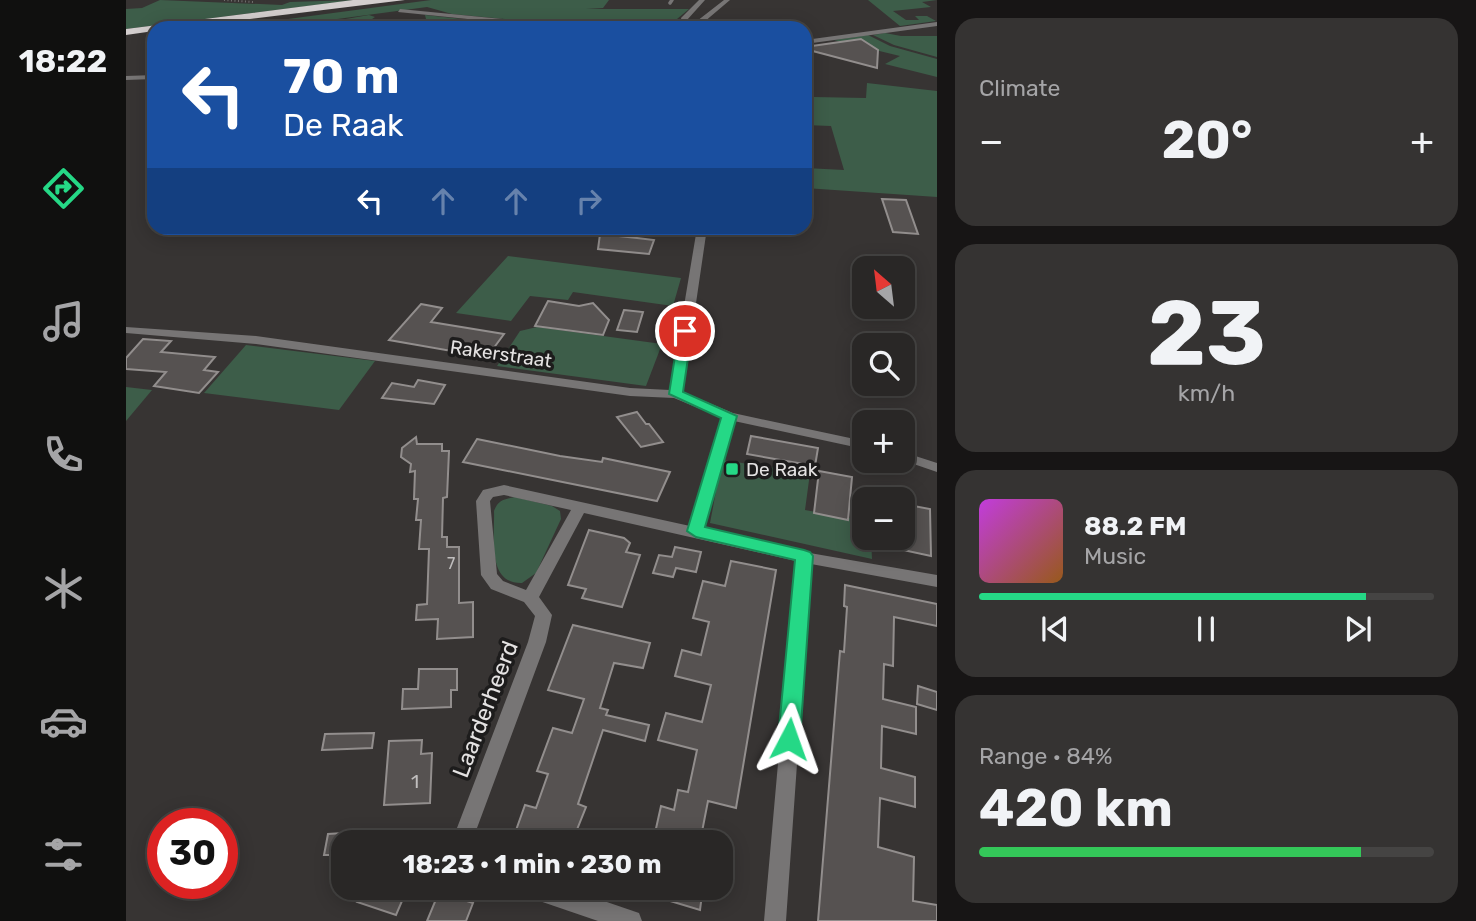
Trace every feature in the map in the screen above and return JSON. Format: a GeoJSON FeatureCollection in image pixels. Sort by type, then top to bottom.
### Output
{"type":"FeatureCollection","features":[{"type":"Feature","properties":{"kind":"highway"},"geometry":{"type":"LineString","coordinates":[[220,21],[372,0]]}},
{"type":"Feature","properties":{"kind":"highway"},"geometry":{"type":"LineString","coordinates":[[242,21],[401,0]]}},
{"type":"Feature","properties":{"kind":"highway"},"geometry":{"type":"LineString","coordinates":[[126,34],[147,31]]}},
{"type":"Feature","properties":{"kind":"street"},"geometry":{"type":"LineString","coordinates":[[686,21],[684,18],[702,0]]}},
{"type":"Feature","properties":{"kind":"street"},"geometry":{"type":"LineString","coordinates":[[701,21],[727,0]]}},
{"type":"Feature","properties":{"kind":"street"},"geometry":{"type":"LineString","coordinates":[[401,11],[503,21]]}},
{"type":"Feature","properties":{"kind":"street"},"geometry":{"type":"LineString","coordinates":[[812,41],[937,24]]}},
{"type":"Feature","properties":{"kind":"street"},"geometry":{"type":"LineString","coordinates":[[126,78],[147,77]]}},
{"type":"Feature","properties":{"kind":"street"},"geometry":{"type":"LineString","coordinates":[[676,394],[701,235]]}},
{"type":"Feature","properties":{"kind":"street","name":"Rakerstraat"},"geometry":{"type":"LineString","coordinates":[[126,330],[256,340],[630,392],[676,394],[729,416],[852,442]]}},
{"type":"Feature","properties":{"kind":"street"},"geometry":{"type":"LineString","coordinates":[[696,531],[729,416]]}},
{"type":"Feature","properties":{"kind":"street"},"geometry":{"type":"LineString","coordinates":[[915,460],[937,468]]}},
{"type":"Feature","properties":{"kind":"street"},"geometry":{"type":"LineString","coordinates":[[580,507],[530,598],[497,584],[489,575],[483,501],[488,493],[504,490],[804,556],[937,581]]}},
{"type":"Feature","properties":{"kind":"street"},"geometry":{"type":"LineString","coordinates":[[775,921],[804,556]]}},
{"type":"Feature","properties":{"kind":"street","name":"Laarderheerd"},"geometry":{"type":"LineString","coordinates":[[467,830],[537,642],[544,615],[530,598]]}},
{"type":"Feature","properties":{"kind":"street"},"geometry":{"type":"LineString","coordinates":[[569,900],[631,921]]}},
{"type":"Feature","properties":{"kind":"green space"},"geometry":{"type":"Polygon","coordinates":[[[160,0],[282,5],[290,2],[356,0],[189,21],[147,21],[147,26],[126,29],[126,9],[142,8],[160,0]]]}},
{"type":"Feature","properties":{"kind":"green space"},"geometry":{"type":"Polygon","coordinates":[[[431,0],[609,0],[603,8],[586,9],[689,9],[677,19],[680,21],[526,21],[452,14],[427,7],[322,21],[273,21],[431,0]]]}},
{"type":"Feature","properties":{"kind":"green space"},"geometry":{"type":"Polygon","coordinates":[[[868,0],[937,0],[922,2],[931,7],[893,11],[906,20],[919,20],[915,16],[927,16],[936,21],[900,26],[868,0]]]}},
{"type":"Feature","properties":{"kind":"green space"},"geometry":{"type":"Polygon","coordinates":[[[369,15],[375,17],[369,21],[334,21],[369,15]]]}},
{"type":"Feature","properties":{"kind":"green space"},"geometry":{"type":"Polygon","coordinates":[[[425,15],[481,21],[426,21],[425,15]]]}},
{"type":"Feature","properties":{"kind":"green space"},"geometry":{"type":"Polygon","coordinates":[[[885,33],[937,36],[937,57],[894,45],[873,35],[885,33]]]}},
{"type":"Feature","properties":{"kind":"green space"},"geometry":{"type":"Polygon","coordinates":[[[868,35],[890,46],[937,59],[937,77],[885,64],[900,56],[834,40],[868,35]]]}},
{"type":"Feature","properties":{"kind":"green space"},"geometry":{"type":"Polygon","coordinates":[[[867,83],[937,91],[937,197],[812,188],[812,168],[844,170],[831,126],[812,125],[812,95],[866,98],[867,83]]]}},
{"type":"Feature","properties":{"kind":"green space"},"geometry":{"type":"Polygon","coordinates":[[[508,256],[681,278],[673,306],[573,292],[568,300],[530,296],[511,321],[456,313],[508,256]]]}},
{"type":"Feature","properties":{"kind":"green space"},"geometry":{"type":"Polygon","coordinates":[[[537,327],[662,344],[646,386],[497,366],[520,331],[537,327]]]}},
{"type":"Feature","properties":{"kind":"green space"},"geometry":{"type":"Polygon","coordinates":[[[246,345],[375,361],[339,410],[204,393],[246,345]]]}},
{"type":"Feature","properties":{"kind":"green space"},"geometry":{"type":"Polygon","coordinates":[[[126,387],[152,390],[126,421],[126,387]]]}},
{"type":"Feature","properties":{"kind":"green space"},"geometry":{"type":"Polygon","coordinates":[[[722,460],[810,473],[805,510],[852,519],[852,550],[872,550],[872,559],[710,523],[722,460]]]}},
{"type":"Feature","properties":{"kind":"green space"},"geometry":{"type":"Polygon","coordinates":[[[515,497],[552,506],[560,511],[561,519],[536,573],[522,583],[503,576],[498,567],[494,545],[494,511],[497,504],[515,497]]]}},
{"type":"Feature","properties":{"kind":"building"},"geometry":{"type":"Polygon","coordinates":[[[861,39],[878,50],[877,68],[812,51],[812,46],[861,39]]]}},
{"type":"Feature","properties":{"kind":"building"},"geometry":{"type":"Polygon","coordinates":[[[882,199],[906,200],[918,234],[893,232],[882,199]]]}},
{"type":"Feature","properties":{"kind":"building"},"geometry":{"type":"Polygon","coordinates":[[[600,235],[654,240],[649,254],[598,249],[600,235]]]}},
{"type":"Feature","properties":{"kind":"building"},"geometry":{"type":"Polygon","coordinates":[[[548,301],[579,306],[593,303],[609,320],[603,335],[535,326],[548,301]]]}},
{"type":"Feature","properties":{"kind":"building"},"geometry":{"type":"Polygon","coordinates":[[[421,304],[442,308],[431,322],[504,334],[493,349],[463,344],[457,352],[389,340],[421,304]]]}},
{"type":"Feature","properties":{"kind":"building"},"geometry":{"type":"Polygon","coordinates":[[[624,310],[643,312],[637,332],[617,330],[624,310]]]}},
{"type":"Feature","properties":{"kind":"building"},"geometry":{"type":"Polygon","coordinates":[[[143,339],[171,341],[161,352],[215,357],[204,370],[218,372],[199,393],[154,386],[166,372],[126,369],[126,358],[143,339]]]}},
{"type":"Feature","properties":{"kind":"building"},"geometry":{"type":"Polygon","coordinates":[[[418,380],[445,385],[434,404],[382,398],[392,383],[414,387],[418,380]]]}},
{"type":"Feature","properties":{"kind":"building"},"geometry":{"type":"Polygon","coordinates":[[[637,412],[663,442],[641,447],[617,417],[637,412]]]}},
{"type":"Feature","properties":{"kind":"building"},"geometry":{"type":"Polygon","coordinates":[[[751,436],[818,448],[815,466],[747,454],[751,436]]]}},
{"type":"Feature","properties":{"kind":"building"},"geometry":{"type":"Polygon","coordinates":[[[416,437],[417,444],[442,444],[442,451],[449,451],[447,497],[443,498],[442,537],[447,537],[447,547],[459,547],[459,603],[473,602],[473,637],[437,639],[438,619],[416,620],[417,605],[427,604],[429,549],[419,549],[421,520],[416,520],[418,499],[414,499],[415,471],[410,472],[411,464],[401,457],[402,448],[416,437]]]}},
{"type":"Feature","properties":{"kind":"building"},"geometry":{"type":"Polygon","coordinates":[[[477,439],[560,456],[602,462],[603,458],[670,472],[657,501],[463,462],[477,439]]]}},
{"type":"Feature","properties":{"kind":"building"},"geometry":{"type":"Polygon","coordinates":[[[819,471],[852,477],[848,520],[814,513],[819,471]]]}},
{"type":"Feature","properties":{"kind":"building"},"geometry":{"type":"Polygon","coordinates":[[[915,506],[930,509],[931,556],[903,550],[915,550],[915,506]]]}},
{"type":"Feature","properties":{"kind":"building"},"geometry":{"type":"Polygon","coordinates":[[[589,530],[624,538],[630,543],[626,552],[640,555],[622,607],[582,598],[586,589],[568,585],[589,530]]]}},
{"type":"Feature","properties":{"kind":"building"},"geometry":{"type":"Polygon","coordinates":[[[675,547],[701,552],[696,572],[676,568],[673,577],[653,573],[659,555],[672,557],[675,547]]]}},
{"type":"Feature","properties":{"kind":"building"},"geometry":{"type":"Polygon","coordinates":[[[731,561],[776,570],[736,808],[708,801],[702,830],[656,830],[661,806],[674,810],[678,790],[688,792],[697,750],[658,740],[666,713],[702,722],[711,685],[675,676],[682,650],[701,655],[709,622],[693,618],[703,581],[725,586],[731,561]]]}},
{"type":"Feature","properties":{"kind":"building"},"geometry":{"type":"Polygon","coordinates":[[[845,585],[937,604],[937,626],[894,617],[893,666],[884,664],[883,699],[916,707],[916,734],[882,726],[881,768],[915,777],[915,807],[880,798],[878,847],[914,857],[913,901],[937,905],[937,921],[818,921],[840,651],[844,652],[847,607],[844,606],[845,585]]]}},
{"type":"Feature","properties":{"kind":"building"},"geometry":{"type":"Polygon","coordinates":[[[573,625],[650,643],[643,668],[614,663],[600,708],[608,710],[606,715],[649,725],[645,741],[603,730],[578,804],[586,807],[577,830],[516,830],[525,805],[536,808],[548,774],[537,771],[553,728],[572,733],[584,699],[548,690],[573,625]]]}},
{"type":"Feature","properties":{"kind":"building"},"geometry":{"type":"Polygon","coordinates":[[[419,669],[457,669],[457,690],[451,690],[451,707],[402,709],[403,689],[418,689],[419,669]]]}},
{"type":"Feature","properties":{"kind":"building"},"geometry":{"type":"Polygon","coordinates":[[[918,686],[937,692],[937,710],[917,704],[918,686]]]}},
{"type":"Feature","properties":{"kind":"building"},"geometry":{"type":"Polygon","coordinates":[[[374,733],[372,748],[322,750],[325,734],[374,733]]]}},
{"type":"Feature","properties":{"kind":"building"},"geometry":{"type":"Polygon","coordinates":[[[422,740],[421,754],[432,753],[430,803],[384,805],[389,741],[422,740]]]}},
{"type":"Feature","properties":{"kind":"building"},"geometry":{"type":"Polygon","coordinates":[[[328,834],[331,834],[331,855],[324,855],[328,834]]]}},
{"type":"Feature","properties":{"kind":"building"},"geometry":{"type":"Polygon","coordinates":[[[358,900],[402,900],[396,915],[357,902],[358,900]]]}},
{"type":"Feature","properties":{"kind":"building"},"geometry":{"type":"Polygon","coordinates":[[[436,900],[464,900],[473,903],[466,921],[427,921],[436,900]]]}},
{"type":"Feature","properties":{"kind":"building"},"geometry":{"type":"Polygon","coordinates":[[[667,900],[701,900],[700,910],[667,900]]]}},
{"type":"Feature","properties":{"kind":"place","name":"De Raak"},"geometry":{"type":"Point","coordinates":[732,469]}},
{"type":"Feature","properties":{"kind":"route"},"geometry":{"type":"LineString","coordinates":[[685,331],[676,394],[699,406],[729,416],[696,531],[804,556],[789,739]]}}]}
